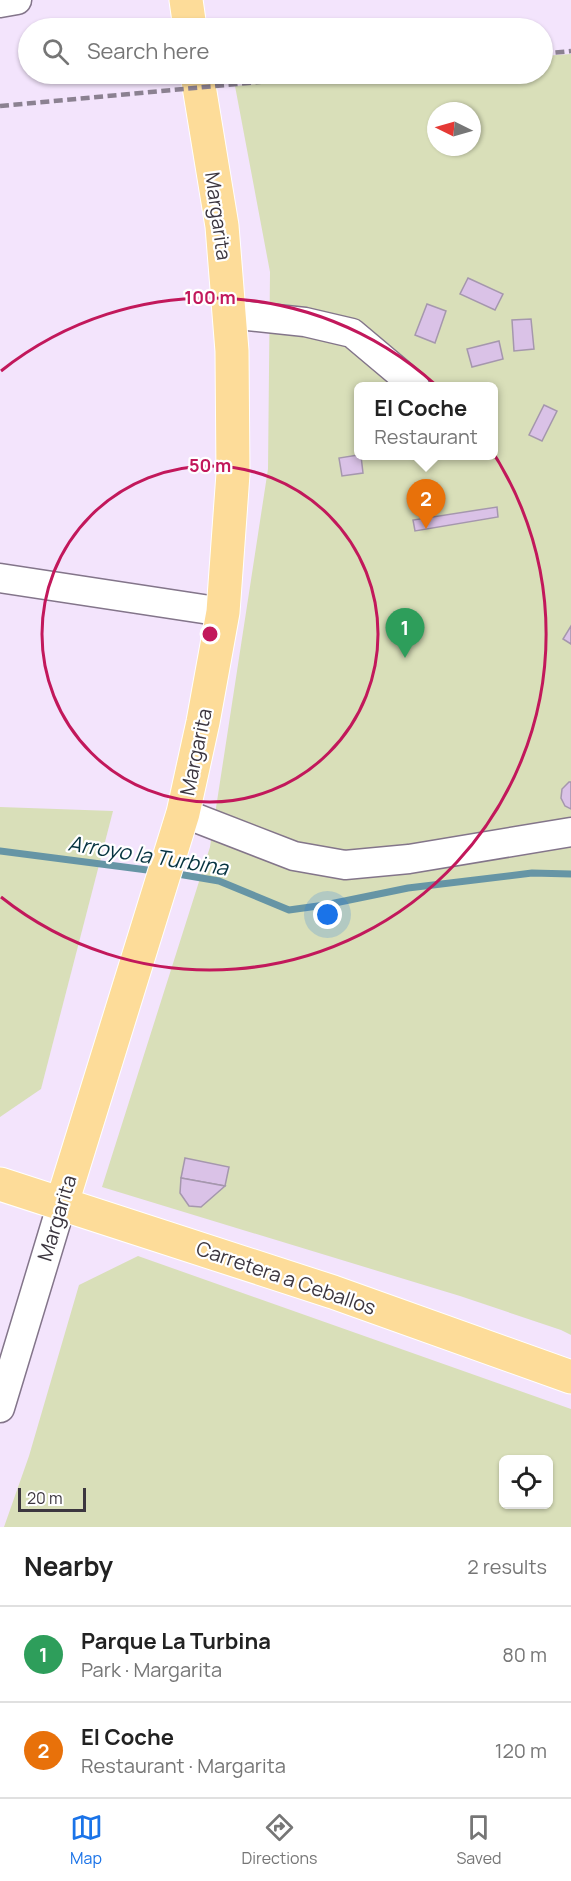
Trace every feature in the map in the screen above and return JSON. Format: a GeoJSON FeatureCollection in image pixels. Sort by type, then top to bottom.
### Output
{"type":"FeatureCollection","features":[{"type":"Feature","properties":{"kind":"main road"},"geometry":{"type":"LineString","coordinates":[[186,0],[189,18]]}},
{"type":"Feature","properties":{"kind":"main road","name":"Margarita"},"geometry":{"type":"LineString","coordinates":[[62,1203],[183,813],[203,722],[223,612],[233,474],[232,351],[222,226],[198,84]]}},
{"type":"Feature","properties":{"kind":"main road","name":"Carretera a Ceballos"},"geometry":{"type":"LineString","coordinates":[[0,1184],[333,1293],[571,1377]]}},
{"type":"Feature","properties":{"kind":"street"},"geometry":{"type":"LineString","coordinates":[[0,3],[17,0]]}},
{"type":"Feature","properties":{"kind":"street"},"geometry":{"type":"LineString","coordinates":[[229,314],[305,322],[352,333],[409,382]]}},
{"type":"Feature","properties":{"kind":"street"},"geometry":{"type":"LineString","coordinates":[[0,578],[223,612]]}},
{"type":"Feature","properties":{"kind":"street"},"geometry":{"type":"LineString","coordinates":[[183,813],[294,856],[345,865],[409,859],[571,832]]}},
{"type":"Feature","properties":{"kind":"street","name":"Margarita"},"geometry":{"type":"LineString","coordinates":[[0,1408],[62,1203]]}},
{"type":"Feature","properties":{"kind":"green space"},"geometry":{"type":"Polygon","coordinates":[[[571,54],[571,1335],[460,1296],[102,1187],[210,847],[268,469],[270,272],[235,86],[256,84],[553,84],[553,55],[571,54]]]}},
{"type":"Feature","properties":{"kind":"green space"},"geometry":{"type":"Polygon","coordinates":[[[0,807],[113,811],[41,1089],[0,1117],[0,807]]]}},
{"type":"Feature","properties":{"kind":"green space"},"geometry":{"type":"Polygon","coordinates":[[[138,1256],[571,1409],[571,1527],[4,1527],[29,1456],[79,1285],[138,1256]]]}},
{"type":"Feature","properties":{"kind":"building"},"geometry":{"type":"Polygon","coordinates":[[[468,278],[503,294],[495,310],[460,294],[468,278]]]}},
{"type":"Feature","properties":{"kind":"building"},"geometry":{"type":"Polygon","coordinates":[[[427,304],[446,311],[435,343],[415,335],[427,304]]]}},
{"type":"Feature","properties":{"kind":"building"},"geometry":{"type":"Polygon","coordinates":[[[531,319],[534,349],[514,351],[512,320],[531,319]]]}},
{"type":"Feature","properties":{"kind":"building"},"geometry":{"type":"Polygon","coordinates":[[[499,341],[503,359],[472,367],[467,349],[499,341]]]}},
{"type":"Feature","properties":{"kind":"building"},"geometry":{"type":"Polygon","coordinates":[[[544,405],[557,411],[542,441],[529,435],[544,405]]]}},
{"type":"Feature","properties":{"kind":"building"},"geometry":{"type":"Polygon","coordinates":[[[354,456],[354,460],[361,460],[363,473],[342,476],[339,458],[354,456]]]}},
{"type":"Feature","properties":{"kind":"building"},"geometry":{"type":"Polygon","coordinates":[[[497,507],[498,517],[415,531],[413,520],[497,507]]]}},
{"type":"Feature","properties":{"kind":"building"},"geometry":{"type":"Polygon","coordinates":[[[571,626],[571,644],[563,639],[571,626]]]}},
{"type":"Feature","properties":{"kind":"building"},"geometry":{"type":"Polygon","coordinates":[[[571,782],[571,809],[565,806],[561,798],[562,789],[571,782]]]}},
{"type":"Feature","properties":{"kind":"building"},"geometry":{"type":"Polygon","coordinates":[[[185,1158],[229,1167],[225,1186],[181,1178],[185,1158]]]}},
{"type":"Feature","properties":{"kind":"building"},"geometry":{"type":"Polygon","coordinates":[[[181,1178],[225,1186],[201,1207],[189,1206],[180,1193],[181,1178]]]}},
{"type":"Feature","properties":{"kind":"waterway","name":"Arroyo la Turbina"},"geometry":{"type":"LineString","coordinates":[[0,851],[155,871]]}},
{"type":"Feature","properties":{"kind":"waterway","name":"Arroyo la Turbina"},"geometry":{"type":"LineString","coordinates":[[172,873],[219,881],[289,910],[408,888],[532,873],[571,874]]}},
{"type":"Feature","properties":{"kind":"railway"},"geometry":{"type":"LineString","coordinates":[[553,53],[571,51]]}},
{"type":"Feature","properties":{"kind":"railway"},"geometry":{"type":"LineString","coordinates":[[0,106],[237,84]]}},
{"type":"Feature","properties":{"kind":"place","name":"El Coche"},"geometry":{"type":"Point","coordinates":[426,529]}},
{"type":"Feature","properties":{"kind":"place","name":"Parque La Turbina"},"geometry":{"type":"Point","coordinates":[405,658]}}]}
